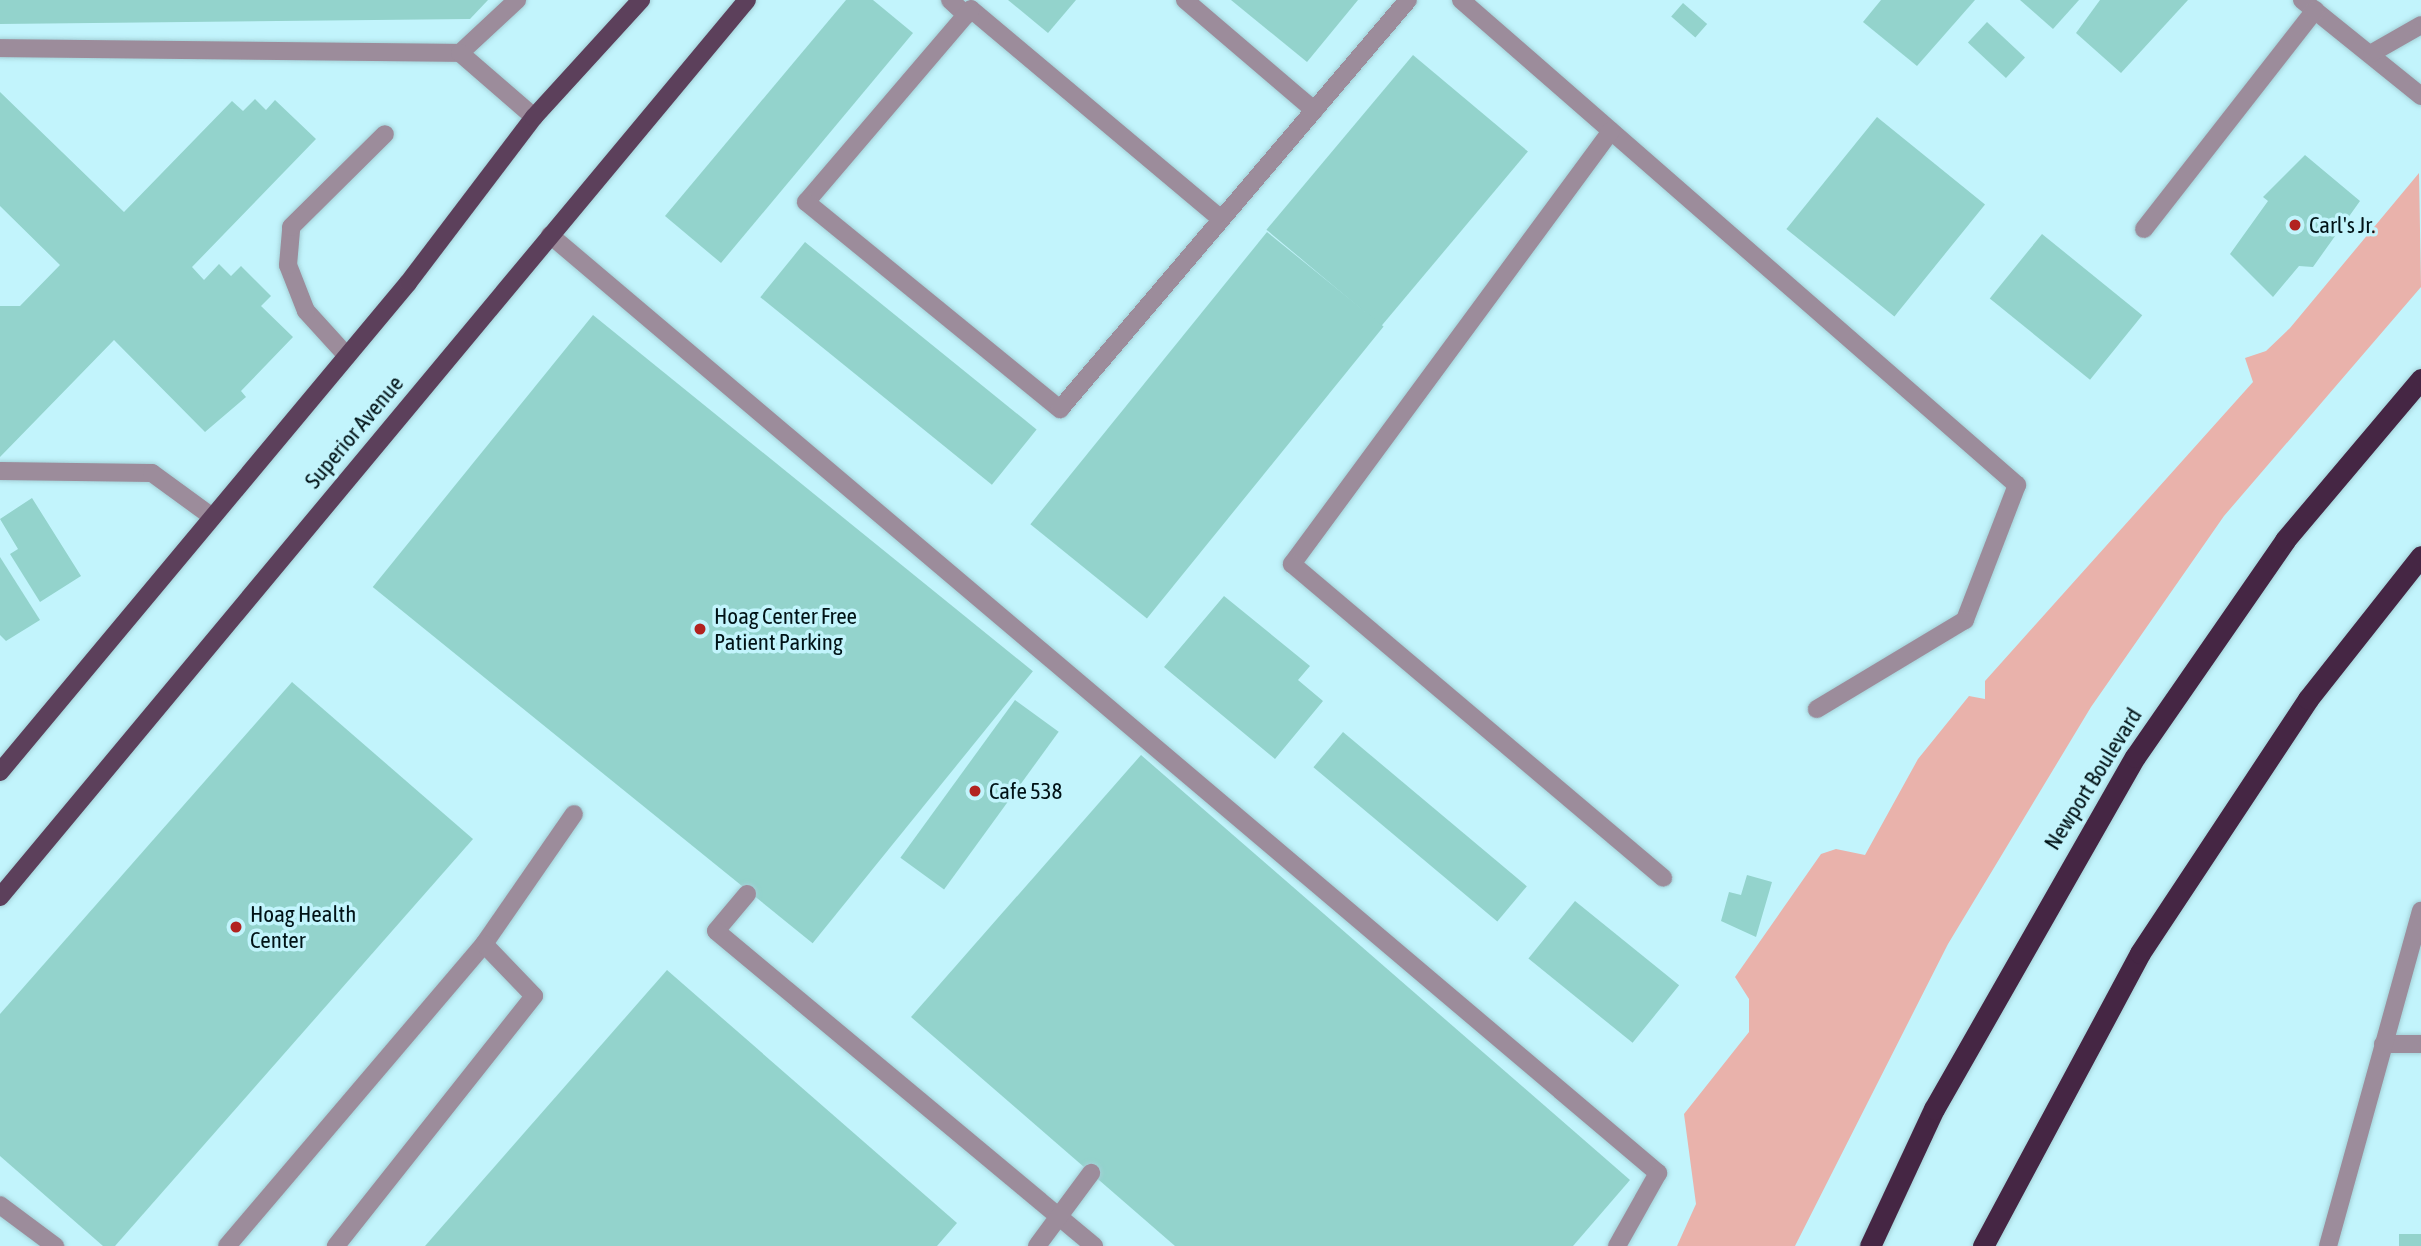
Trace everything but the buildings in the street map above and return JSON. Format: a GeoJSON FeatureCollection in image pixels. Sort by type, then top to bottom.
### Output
{"type":"FeatureCollection","features":[{"type":"Feature","properties":{"kind":"highway","name":"Newport Boulevard"},"geometry":{"type":"LineString","coordinates":[[1870,1246],[1941,1097],[2135,757],[2285,540],[2421,379]]}},
{"type":"Feature","properties":{"kind":"highway"},"geometry":{"type":"LineString","coordinates":[[1983,1246],[2140,953],[2308,699],[2421,556]]}},
{"type":"Feature","properties":{"kind":"main road"},"geometry":{"type":"LineString","coordinates":[[0,772],[347,356],[534,117],[641,0]]}},
{"type":"Feature","properties":{"kind":"main road","name":"Superior Avenue"},"geometry":{"type":"LineString","coordinates":[[0,897],[747,0]]}},
{"type":"Feature","properties":{"kind":"street"},"geometry":{"type":"LineString","coordinates":[[460,53],[517,0]]}},
{"type":"Feature","properties":{"kind":"street"},"geometry":{"type":"LineString","coordinates":[[950,0],[966,15]]}},
{"type":"Feature","properties":{"kind":"street"},"geometry":{"type":"LineString","coordinates":[[1185,0],[1314,110]]}},
{"type":"Feature","properties":{"kind":"street"},"geometry":{"type":"LineString","coordinates":[[1221,219],[971,9],[806,202],[1059,409],[1408,0]]}},
{"type":"Feature","properties":{"kind":"street"},"geometry":{"type":"LineString","coordinates":[[1461,0],[2017,485],[1965,620],[1817,709]]}},
{"type":"Feature","properties":{"kind":"street"},"geometry":{"type":"LineString","coordinates":[[2144,229],[2309,5],[2372,53],[2421,96]]}},
{"type":"Feature","properties":{"kind":"street"},"geometry":{"type":"LineString","coordinates":[[2372,53],[2421,25]]}},
{"type":"Feature","properties":{"kind":"street"},"geometry":{"type":"LineString","coordinates":[[0,48],[460,53],[534,117]]}},
{"type":"Feature","properties":{"kind":"street"},"geometry":{"type":"LineString","coordinates":[[1611,131],[1292,564],[1663,878]]}},
{"type":"Feature","properties":{"kind":"street"},"geometry":{"type":"LineString","coordinates":[[347,356],[306,311],[288,265],[291,228],[385,134]]}},
{"type":"Feature","properties":{"kind":"street"},"geometry":{"type":"LineString","coordinates":[[550,235],[1658,1173],[1618,1246]]}},
{"type":"Feature","properties":{"kind":"street"},"geometry":{"type":"LineString","coordinates":[[0,471],[152,473],[211,516]]}},
{"type":"Feature","properties":{"kind":"street"},"geometry":{"type":"LineString","coordinates":[[227,1246],[484,944],[574,814]]}},
{"type":"Feature","properties":{"kind":"street"},"geometry":{"type":"LineString","coordinates":[[747,894],[716,930],[1094,1246]]}},
{"type":"Feature","properties":{"kind":"street"},"geometry":{"type":"LineString","coordinates":[[2328,1246],[2421,911]]}},
{"type":"Feature","properties":{"kind":"street"},"geometry":{"type":"LineString","coordinates":[[336,1246],[534,996],[484,944]]}},
{"type":"Feature","properties":{"kind":"street"},"geometry":{"type":"LineString","coordinates":[[2383,1044],[2421,1044]]}},
{"type":"Feature","properties":{"kind":"street"},"geometry":{"type":"LineString","coordinates":[[1037,1246],[1057,1215],[1091,1173]]}},
{"type":"Feature","properties":{"kind":"street"},"geometry":{"type":"LineString","coordinates":[[0,1205],[55,1246]]}},
{"type":"Feature","properties":{"kind":"shaded area"},"geometry":{"type":"Polygon","coordinates":[[[2419,173],[2421,287],[2224,516],[2091,707],[1948,944],[1795,1246],[1677,1246],[1696,1204],[1684,1114],[1749,1032],[1749,999],[1735,977],[1821,854],[1836,849],[1865,855],[1918,759],[1969,696],[1985,699],[1985,681],[2253,382],[2245,358],[2266,351],[2290,328],[2419,173]]]}},
{"type":"Feature","properties":{"kind":"place","name":"Carl's Jr."},"geometry":{"type":"Point","coordinates":[2295,225]}},
{"type":"Feature","properties":{"kind":"place","name":"Hoag Center Free Patient Parking"},"geometry":{"type":"Point","coordinates":[700,629]}},
{"type":"Feature","properties":{"kind":"place","name":"Cafe 538"},"geometry":{"type":"Point","coordinates":[975,791]}},
{"type":"Feature","properties":{"kind":"place","name":"Hoag Health Center"},"geometry":{"type":"Point","coordinates":[236,927]}}]}
